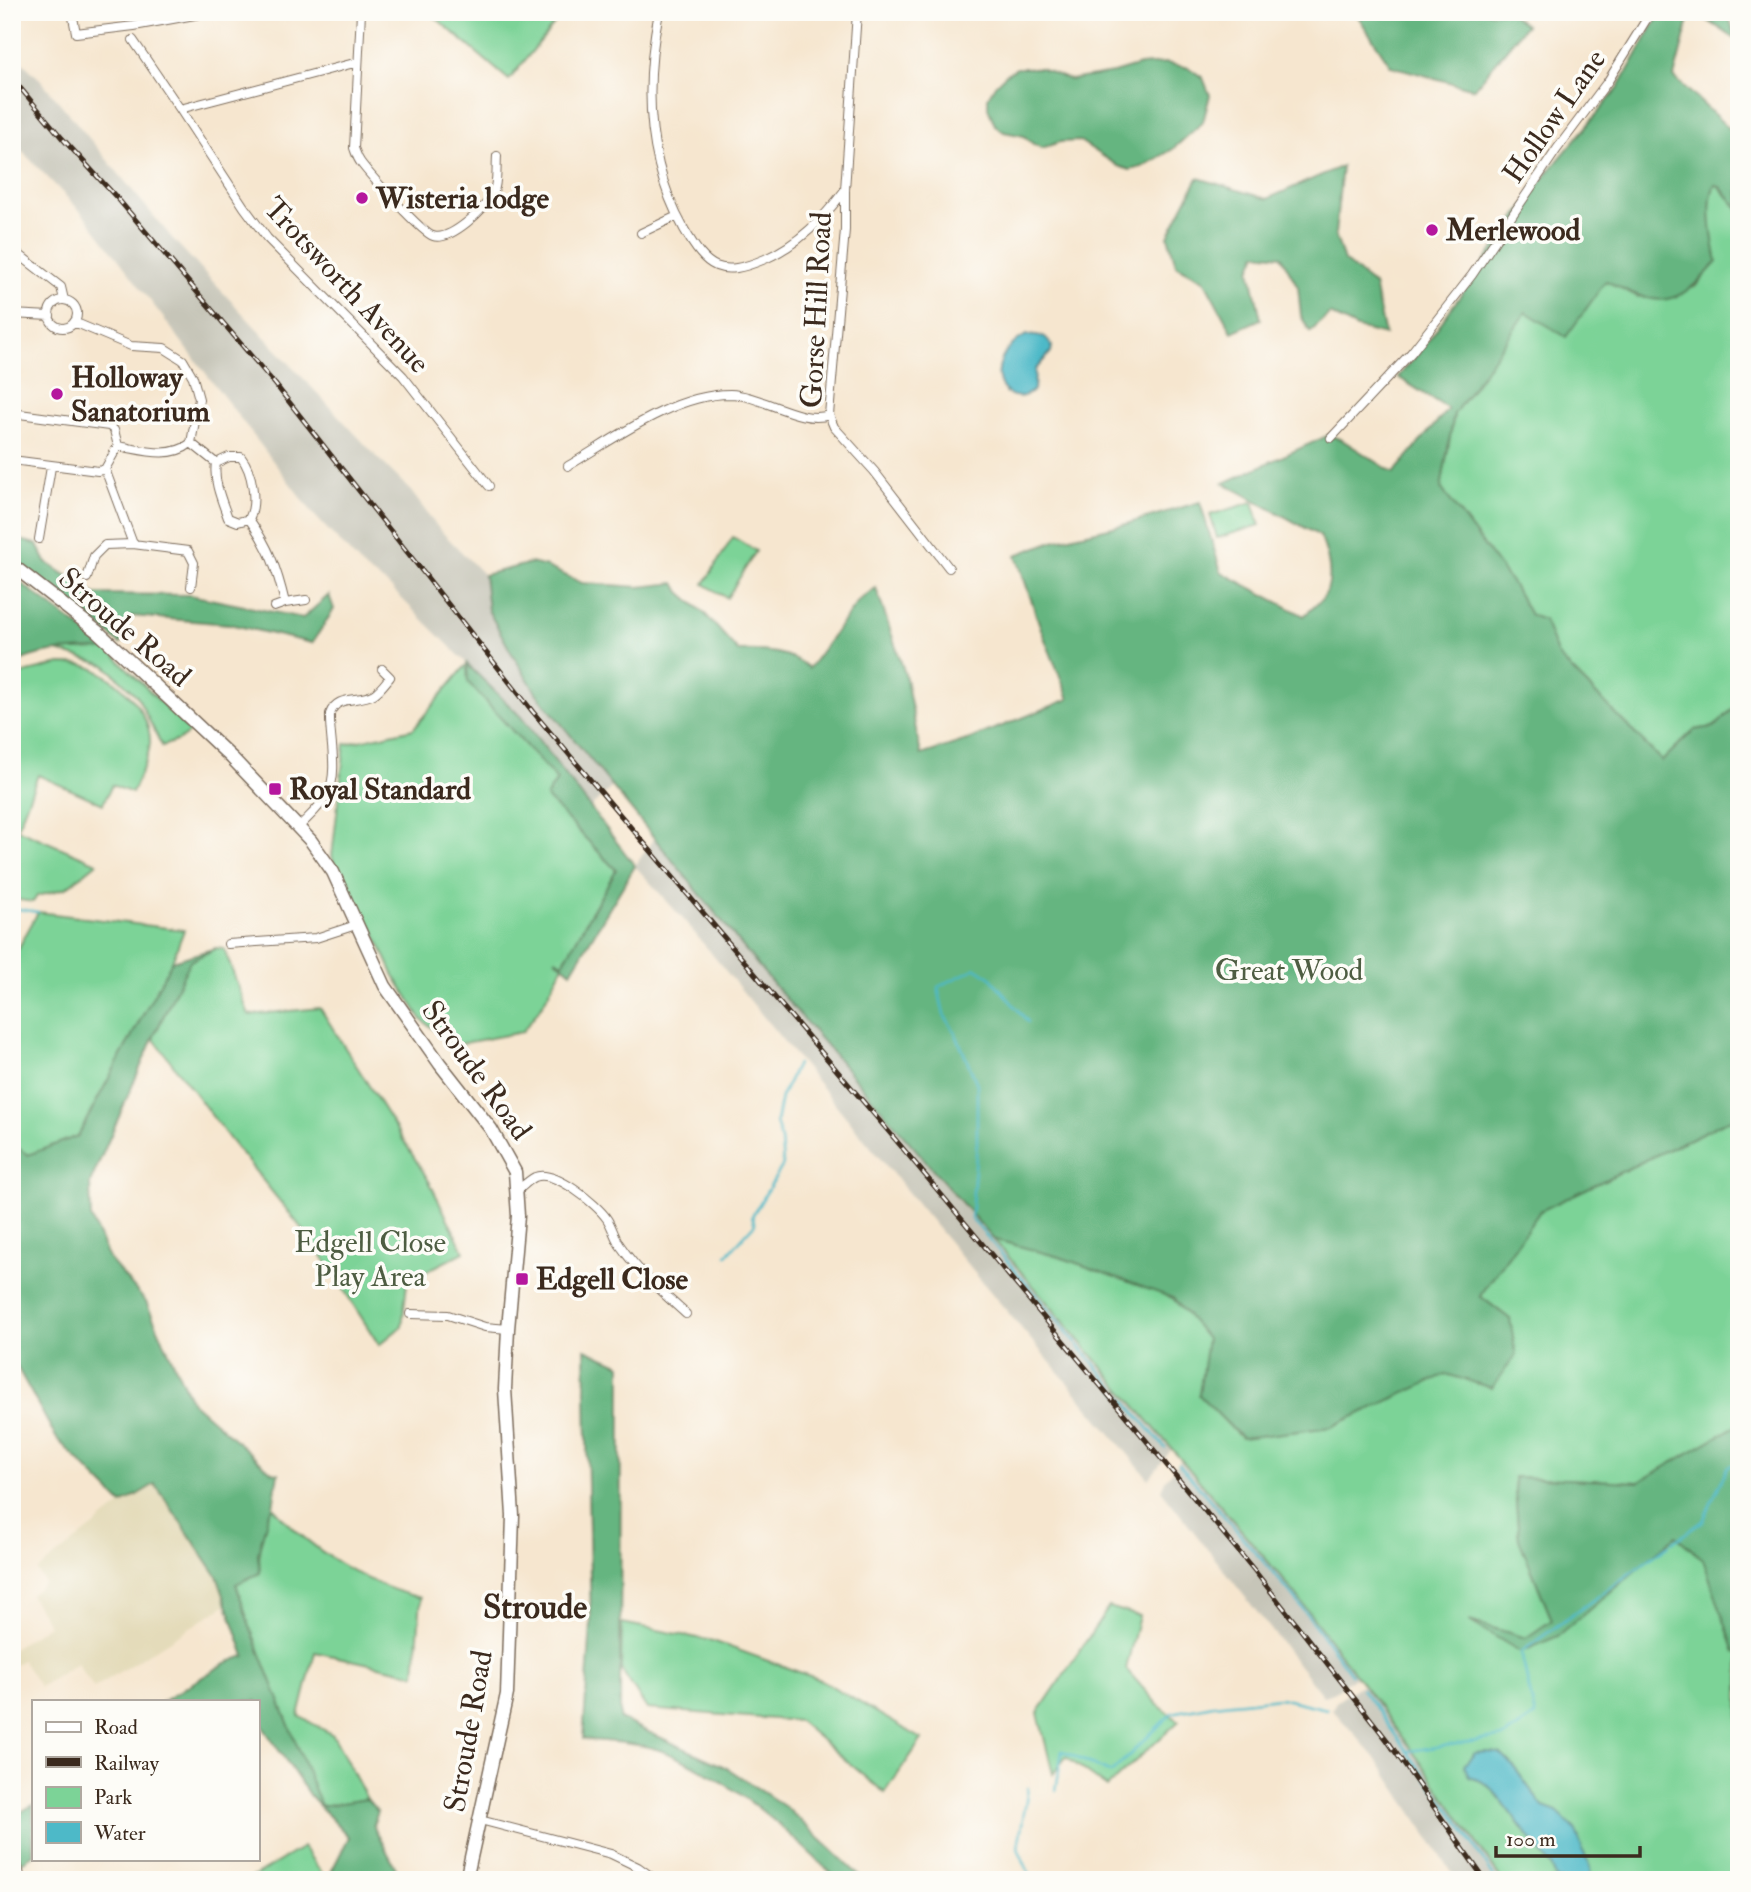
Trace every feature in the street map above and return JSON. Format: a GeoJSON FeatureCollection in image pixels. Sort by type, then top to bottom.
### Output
{"type":"FeatureCollection","features":[{"type":"Feature","properties":{"kind":"street"},"geometry":{"type":"LineString","coordinates":[[72,12],[76,33],[211,12]]}},
{"type":"Feature","properties":{"kind":"street"},"geometry":{"type":"LineString","coordinates":[[362,12],[353,137],[356,156],[412,218],[432,236],[441,237],[452,233],[488,201],[494,191],[497,156]]}},
{"type":"Feature","properties":{"kind":"street"},"geometry":{"type":"LineString","coordinates":[[659,12],[652,61],[653,141],[660,170],[677,216],[708,263],[730,269],[753,264],[788,246],[820,220],[845,190]]}},
{"type":"Feature","properties":{"kind":"street","name":"Gorse Hill Road"},"geometry":{"type":"LineString","coordinates":[[857,12],[845,190],[845,230],[829,415],[834,427],[874,471],[949,568]]}},
{"type":"Feature","properties":{"kind":"street","name":"Hollow Lane"},"geometry":{"type":"LineString","coordinates":[[1331,438],[1411,354],[1472,275],[1557,149],[1608,82],[1651,12]]}},
{"type":"Feature","properties":{"kind":"street","name":"Trotsworth Avenue"},"geometry":{"type":"LineString","coordinates":[[133,40],[230,186],[268,238],[404,376],[489,486]]}},
{"type":"Feature","properties":{"kind":"street"},"geometry":{"type":"LineString","coordinates":[[180,109],[358,62]]}},
{"type":"Feature","properties":{"kind":"street"},"geometry":{"type":"LineString","coordinates":[[641,233],[677,216]]}},
{"type":"Feature","properties":{"kind":"street"},"geometry":{"type":"LineString","coordinates":[[12,250],[61,286],[64,300]]}},
{"type":"Feature","properties":{"kind":"street"},"geometry":{"type":"LineString","coordinates":[[74,322],[76,310],[72,303],[64,300],[53,304],[50,316],[54,324],[62,327],[74,322],[131,346],[164,348],[183,360],[193,377],[199,399],[191,443],[183,450],[171,454],[118,446]]}},
{"type":"Feature","properties":{"kind":"street"},"geometry":{"type":"LineString","coordinates":[[12,314],[50,316]]}},
{"type":"Feature","properties":{"kind":"street"},"geometry":{"type":"LineString","coordinates":[[568,466],[636,424],[677,406],[710,397],[744,395],[814,419],[829,415]]}},
{"type":"Feature","properties":{"kind":"street"},"geometry":{"type":"LineString","coordinates":[[12,413],[109,426],[114,430],[118,446],[105,469],[133,544]]}},
{"type":"Feature","properties":{"kind":"street"},"geometry":{"type":"LineString","coordinates":[[191,443],[216,463]]}},
{"type":"Feature","properties":{"kind":"street"},"geometry":{"type":"LineString","coordinates":[[237,456],[244,460],[250,475],[253,509],[249,519],[238,522],[228,518],[217,484],[214,470],[216,463],[229,457],[237,456]]}},
{"type":"Feature","properties":{"kind":"street"},"geometry":{"type":"LineString","coordinates":[[12,460],[90,471],[105,469]]}},
{"type":"Feature","properties":{"kind":"street"},"geometry":{"type":"LineString","coordinates":[[39,539],[51,467]]}},
{"type":"Feature","properties":{"kind":"street"},"geometry":{"type":"LineString","coordinates":[[249,519],[262,537],[275,564],[285,603]]}},
{"type":"Feature","properties":{"kind":"street"},"geometry":{"type":"LineString","coordinates":[[87,578],[94,556],[105,545],[133,544],[188,551],[194,563],[191,587]]}},
{"type":"Feature","properties":{"kind":"street","name":"Stroude Road"},"geometry":{"type":"LineString","coordinates":[[12,565],[116,648],[229,755],[320,853],[332,872],[385,986],[440,1064],[491,1129],[515,1172],[519,1216],[505,1388],[513,1516],[512,1615],[507,1694],[466,1880]]}},
{"type":"Feature","properties":{"kind":"street"},"geometry":{"type":"LineString","coordinates":[[274,607],[306,600]]}},
{"type":"Feature","properties":{"kind":"street"},"geometry":{"type":"LineString","coordinates":[[298,828],[320,804],[330,786],[332,708],[342,701],[374,694],[390,677],[382,669]]}},
{"type":"Feature","properties":{"kind":"street"},"geometry":{"type":"LineString","coordinates":[[228,944],[316,939],[356,925]]}},
{"type":"Feature","properties":{"kind":"street"},"geometry":{"type":"LineString","coordinates":[[515,1172],[548,1177],[580,1192],[601,1210],[621,1248],[686,1314]]}},
{"type":"Feature","properties":{"kind":"street"},"geometry":{"type":"LineString","coordinates":[[518,1191],[536,1177]]}},
{"type":"Feature","properties":{"kind":"street"},"geometry":{"type":"LineString","coordinates":[[410,1314],[448,1315],[485,1327],[508,1329]]}},
{"type":"Feature","properties":{"kind":"street"},"geometry":{"type":"LineString","coordinates":[[480,1820],[611,1854],[638,1867],[656,1880]]}},
{"type":"Feature","properties":{"kind":"street"},"geometry":{"type":"LineString","coordinates":[[12,1842],[21,1880]]}},
{"type":"Feature","properties":{"kind":"shaded area"},"geometry":{"type":"Polygon","coordinates":[[[12,53],[40,79],[172,238],[410,490],[439,529],[484,575],[488,610],[524,674],[612,787],[590,808],[521,717],[387,584],[366,570],[315,516],[87,218],[20,149],[12,138],[12,53]]]}},
{"type":"Feature","properties":{"kind":"shaded area"},"geometry":{"type":"Polygon","coordinates":[[[654,838],[769,979],[1171,1450],[1149,1479],[967,1264],[683,919],[635,866],[654,838]]]}},
{"type":"Feature","properties":{"kind":"shaded area"},"geometry":{"type":"Polygon","coordinates":[[[1180,1461],[1293,1591],[1356,1676],[1331,1694],[1323,1696],[1161,1490],[1180,1461]]]}},
{"type":"Feature","properties":{"kind":"shaded area"},"geometry":{"type":"Polygon","coordinates":[[[155,1484],[217,1576],[227,1604],[94,1688],[77,1663],[40,1687],[22,1660],[12,1667],[12,1649],[49,1625],[30,1595],[45,1583],[37,1571],[122,1504],[155,1484]]]}},
{"type":"Feature","properties":{"kind":"shaded area"},"geometry":{"type":"Polygon","coordinates":[[[1362,1684],[1419,1760],[1502,1880],[1457,1880],[1375,1757],[1332,1709],[1336,1702],[1362,1684]]]}},
{"type":"Feature","properties":{"kind":"green space"},"geometry":{"type":"Polygon","coordinates":[[[429,12],[564,12],[509,80],[429,12]]]}},
{"type":"Feature","properties":{"kind":"green space"},"geometry":{"type":"Polygon","coordinates":[[[1355,12],[1508,12],[1526,25],[1474,89],[1391,66],[1355,12]]]}},
{"type":"Feature","properties":{"kind":"green space","name":"Great Wood"},"geometry":{"type":"Polygon","coordinates":[[[1661,12],[1691,12],[1674,77],[1739,138],[1739,209],[1719,186],[1715,185],[1712,193],[1711,223],[1717,262],[1690,289],[1666,299],[1640,296],[1606,281],[1566,337],[1526,312],[1454,414],[1441,488],[1513,585],[1530,615],[1544,620],[1558,656],[1662,761],[1694,730],[1713,727],[1720,722],[1734,707],[1739,694],[1739,1115],[1540,1211],[1480,1296],[1510,1319],[1516,1355],[1492,1388],[1446,1374],[1331,1427],[1242,1438],[1199,1395],[1207,1339],[1173,1298],[1063,1258],[993,1239],[769,979],[537,694],[488,610],[484,575],[531,563],[547,567],[582,583],[639,587],[675,583],[680,592],[705,614],[738,651],[766,651],[784,655],[809,668],[859,600],[876,588],[905,674],[921,755],[970,739],[1069,699],[1042,632],[1016,555],[1053,541],[1126,524],[1200,502],[1221,572],[1304,616],[1323,598],[1329,584],[1328,563],[1320,536],[1224,483],[1329,435],[1342,440],[1394,473],[1448,409],[1398,377],[1423,348],[1549,171],[1617,90],[1661,12]]]}},
{"type":"Feature","properties":{"kind":"green space"},"geometry":{"type":"Polygon","coordinates":[[[1695,12],[1727,12],[1737,40],[1695,12]]]}},
{"type":"Feature","properties":{"kind":"green space"},"geometry":{"type":"Polygon","coordinates":[[[1166,63],[1189,68],[1203,78],[1210,95],[1203,122],[1173,149],[1142,167],[1130,170],[1118,166],[1080,141],[1060,142],[1042,148],[1024,136],[1004,132],[995,125],[988,108],[988,97],[995,85],[1017,68],[1040,68],[1070,80],[1113,73],[1140,65],[1166,63]]]}},
{"type":"Feature","properties":{"kind":"green space"},"geometry":{"type":"Polygon","coordinates":[[[1342,166],[1335,234],[1344,261],[1374,285],[1385,335],[1357,328],[1330,314],[1310,332],[1301,316],[1298,287],[1281,256],[1257,253],[1250,270],[1261,319],[1232,332],[1204,280],[1176,265],[1168,236],[1198,178],[1267,199],[1342,166]]]}},
{"type":"Feature","properties":{"kind":"green space"},"geometry":{"type":"Polygon","coordinates":[[[1715,185],[1719,186],[1739,209],[1739,694],[1734,707],[1720,722],[1713,727],[1694,730],[1662,761],[1558,656],[1544,620],[1530,615],[1513,585],[1441,488],[1454,414],[1526,311],[1606,280],[1638,297],[1695,287],[1716,262],[1710,212],[1715,185]]]}},
{"type":"Feature","properties":{"kind":"green space"},"geometry":{"type":"Polygon","coordinates":[[[1253,502],[1260,525],[1217,538],[1210,515],[1253,502]]]}},
{"type":"Feature","properties":{"kind":"green space"},"geometry":{"type":"Polygon","coordinates":[[[733,537],[756,551],[727,598],[704,584],[733,537]]]}},
{"type":"Feature","properties":{"kind":"green space"},"geometry":{"type":"Polygon","coordinates":[[[12,538],[37,544],[46,562],[95,594],[190,595],[303,618],[329,595],[334,609],[312,643],[229,624],[132,616],[120,644],[94,620],[12,558],[12,538]]]}},
{"type":"Feature","properties":{"kind":"green space"},"geometry":{"type":"Polygon","coordinates":[[[12,576],[108,649],[35,655],[12,665],[12,576]]]}},
{"type":"Feature","properties":{"kind":"green space"},"geometry":{"type":"Polygon","coordinates":[[[108,649],[190,732],[179,740],[162,746],[137,696],[105,665],[53,650],[108,649]]]}},
{"type":"Feature","properties":{"kind":"green space"},"geometry":{"type":"Polygon","coordinates":[[[60,664],[82,665],[94,669],[128,694],[144,717],[149,730],[149,748],[132,793],[112,785],[103,804],[38,775],[17,829],[97,863],[66,888],[37,896],[33,902],[12,899],[12,676],[60,664]]]}},
{"type":"Feature","properties":{"kind":"green space"},"geometry":{"type":"Polygon","coordinates":[[[467,664],[468,682],[557,780],[546,797],[616,870],[543,1004],[522,1032],[454,1045],[422,1020],[393,974],[372,927],[334,864],[332,856],[345,744],[413,729],[467,664]]]}},
{"type":"Feature","properties":{"kind":"green space"},"geometry":{"type":"Polygon","coordinates":[[[467,664],[521,717],[635,866],[571,972],[555,959],[563,963],[616,870],[546,797],[557,780],[468,682],[467,664]]]}},
{"type":"Feature","properties":{"kind":"green space"},"geometry":{"type":"Polygon","coordinates":[[[38,912],[184,930],[172,961],[78,1136],[28,1155],[12,1144],[12,960],[38,912]]]}},
{"type":"Feature","properties":{"kind":"green space","name":"Edgell Close Play Area"},"geometry":{"type":"Polygon","coordinates":[[[216,948],[224,949],[249,1015],[320,1008],[429,1181],[464,1252],[425,1272],[408,1275],[402,1326],[379,1345],[316,1246],[231,1141],[153,1038],[190,961],[216,948]]]}},
{"type":"Feature","properties":{"kind":"green space"},"geometry":{"type":"Polygon","coordinates":[[[216,948],[190,961],[153,1038],[90,1183],[91,1218],[109,1259],[146,1302],[191,1401],[272,1472],[278,1473],[273,1507],[268,1515],[258,1554],[260,1573],[236,1584],[250,1627],[321,1806],[367,1799],[378,1812],[373,1825],[402,1880],[327,1880],[349,1837],[310,1796],[259,1721],[259,1700],[165,1700],[226,1663],[245,1656],[217,1576],[155,1484],[122,1504],[57,1439],[12,1358],[12,1312],[15,1306],[12,1304],[12,1144],[28,1155],[78,1136],[172,961],[216,948]]]}},
{"type":"Feature","properties":{"kind":"green space"},"geometry":{"type":"Polygon","coordinates":[[[1739,1115],[1739,1424],[1639,1482],[1514,1477],[1519,1539],[1552,1620],[1526,1638],[1472,1622],[1521,1652],[1558,1636],[1676,1536],[1703,1559],[1735,1652],[1739,1654],[1739,1880],[1591,1880],[1590,1868],[1583,1853],[1557,1812],[1543,1807],[1514,1767],[1500,1753],[1481,1781],[1492,1789],[1552,1867],[1557,1880],[1502,1880],[1419,1760],[1293,1591],[993,1239],[1063,1258],[1173,1298],[1208,1339],[1199,1395],[1241,1438],[1331,1427],[1446,1373],[1510,1319],[1480,1296],[1540,1211],[1739,1115]]]}},
{"type":"Feature","properties":{"kind":"green space"},"geometry":{"type":"Polygon","coordinates":[[[585,1349],[621,1365],[620,1719],[727,1768],[787,1808],[864,1880],[838,1880],[778,1824],[734,1790],[687,1762],[644,1746],[583,1739],[591,1624],[585,1349]]]}},
{"type":"Feature","properties":{"kind":"green space"},"geometry":{"type":"Polygon","coordinates":[[[1739,1424],[1739,1654],[1735,1652],[1703,1559],[1676,1536],[1558,1636],[1521,1652],[1469,1621],[1526,1638],[1552,1620],[1519,1539],[1514,1477],[1639,1482],[1739,1424]]]}},
{"type":"Feature","properties":{"kind":"green space"},"geometry":{"type":"Polygon","coordinates":[[[273,1507],[304,1538],[340,1564],[380,1584],[421,1598],[415,1674],[315,1652],[299,1716],[333,1735],[367,1799],[321,1806],[250,1627],[236,1583],[260,1573],[261,1539],[265,1522],[273,1507]]]}},
{"type":"Feature","properties":{"kind":"green space"},"geometry":{"type":"Polygon","coordinates":[[[1109,1607],[1139,1616],[1126,1669],[1158,1705],[1179,1721],[1107,1787],[1066,1757],[1053,1774],[1038,1713],[1109,1607]]]}},
{"type":"Feature","properties":{"kind":"green space"},"geometry":{"type":"Polygon","coordinates":[[[622,1623],[713,1641],[821,1680],[922,1739],[885,1793],[799,1721],[647,1709],[621,1669],[622,1623]]]}},
{"type":"Feature","properties":{"kind":"green space"},"geometry":{"type":"Polygon","coordinates":[[[32,1806],[32,1856],[20,1863],[12,1817],[32,1806]]]}},
{"type":"Feature","properties":{"kind":"green space"},"geometry":{"type":"Polygon","coordinates":[[[303,1847],[327,1880],[248,1880],[303,1847]]]}},
{"type":"Feature","properties":{"kind":"water"},"geometry":{"type":"Polygon","coordinates":[[[1026,335],[1045,337],[1052,346],[1051,352],[1035,370],[1034,390],[1023,396],[1013,396],[1005,391],[1000,382],[999,371],[1002,359],[1011,346],[1026,335]]]}},
{"type":"Feature","properties":{"kind":"water"},"geometry":{"type":"Polygon","coordinates":[[[1475,1753],[1500,1753],[1514,1767],[1543,1807],[1557,1812],[1575,1829],[1590,1869],[1591,1880],[1557,1880],[1552,1867],[1492,1789],[1469,1777],[1464,1765],[1475,1753]]]}},
{"type":"Feature","properties":{"kind":"waterway"},"geometry":{"type":"LineString","coordinates":[[12,908],[38,912]]}},
{"type":"Feature","properties":{"kind":"waterway"},"geometry":{"type":"LineString","coordinates":[[1028,1022],[989,976],[976,968],[938,987],[944,1015],[955,1032],[977,1084],[977,1142],[971,1218],[1165,1448]]}},
{"type":"Feature","properties":{"kind":"waterway"},"geometry":{"type":"LineString","coordinates":[[727,1255],[755,1224],[752,1216],[783,1165],[776,1122],[781,1097],[797,1064]]}},
{"type":"Feature","properties":{"kind":"waterway"},"geometry":{"type":"LineString","coordinates":[[1672,1543],[1703,1521],[1727,1468],[1739,1461]]}},
{"type":"Feature","properties":{"kind":"waterway"},"geometry":{"type":"LineString","coordinates":[[1179,1464],[1294,1597],[1351,1674]]}},
{"type":"Feature","properties":{"kind":"waterway"},"geometry":{"type":"LineString","coordinates":[[1409,1751],[1504,1737],[1535,1716],[1521,1652],[1669,1545]]}},
{"type":"Feature","properties":{"kind":"waterway"},"geometry":{"type":"LineString","coordinates":[[1362,1689],[1461,1826],[1496,1880]]}},
{"type":"Feature","properties":{"kind":"waterway"},"geometry":{"type":"LineString","coordinates":[[1056,1791],[1062,1751],[1111,1773],[1172,1713],[1213,1705],[1280,1698],[1327,1709]]}},
{"type":"Feature","properties":{"kind":"waterway"},"geometry":{"type":"LineString","coordinates":[[1028,1788],[1018,1848],[1032,1880]]}},
{"type":"Feature","properties":{"kind":"railway"},"geometry":{"type":"LineString","coordinates":[[12,78],[275,384],[533,712],[900,1145],[1254,1570],[1387,1740],[1485,1880]]}},
{"type":"Feature","properties":{"kind":"place","name":"Wisteria lodge"},"geometry":{"type":"Point","coordinates":[362,198]}},
{"type":"Feature","properties":{"kind":"place","name":"Merlewood"},"geometry":{"type":"Point","coordinates":[1432,230]}},
{"type":"Feature","properties":{"kind":"place","name":"Holloway Sanatorium"},"geometry":{"type":"Point","coordinates":[57,394]}},
{"type":"Feature","properties":{"kind":"place","name":"Royal Standard"},"geometry":{"type":"Point","coordinates":[275,789]}},
{"type":"Feature","properties":{"kind":"place","name":"Edgell Close"},"geometry":{"type":"Point","coordinates":[522,1279]}},
{"type":"Feature","properties":{"kind":"district","name":"Stroude"},"geometry":{"type":"Point","coordinates":[535,1606]}}]}
